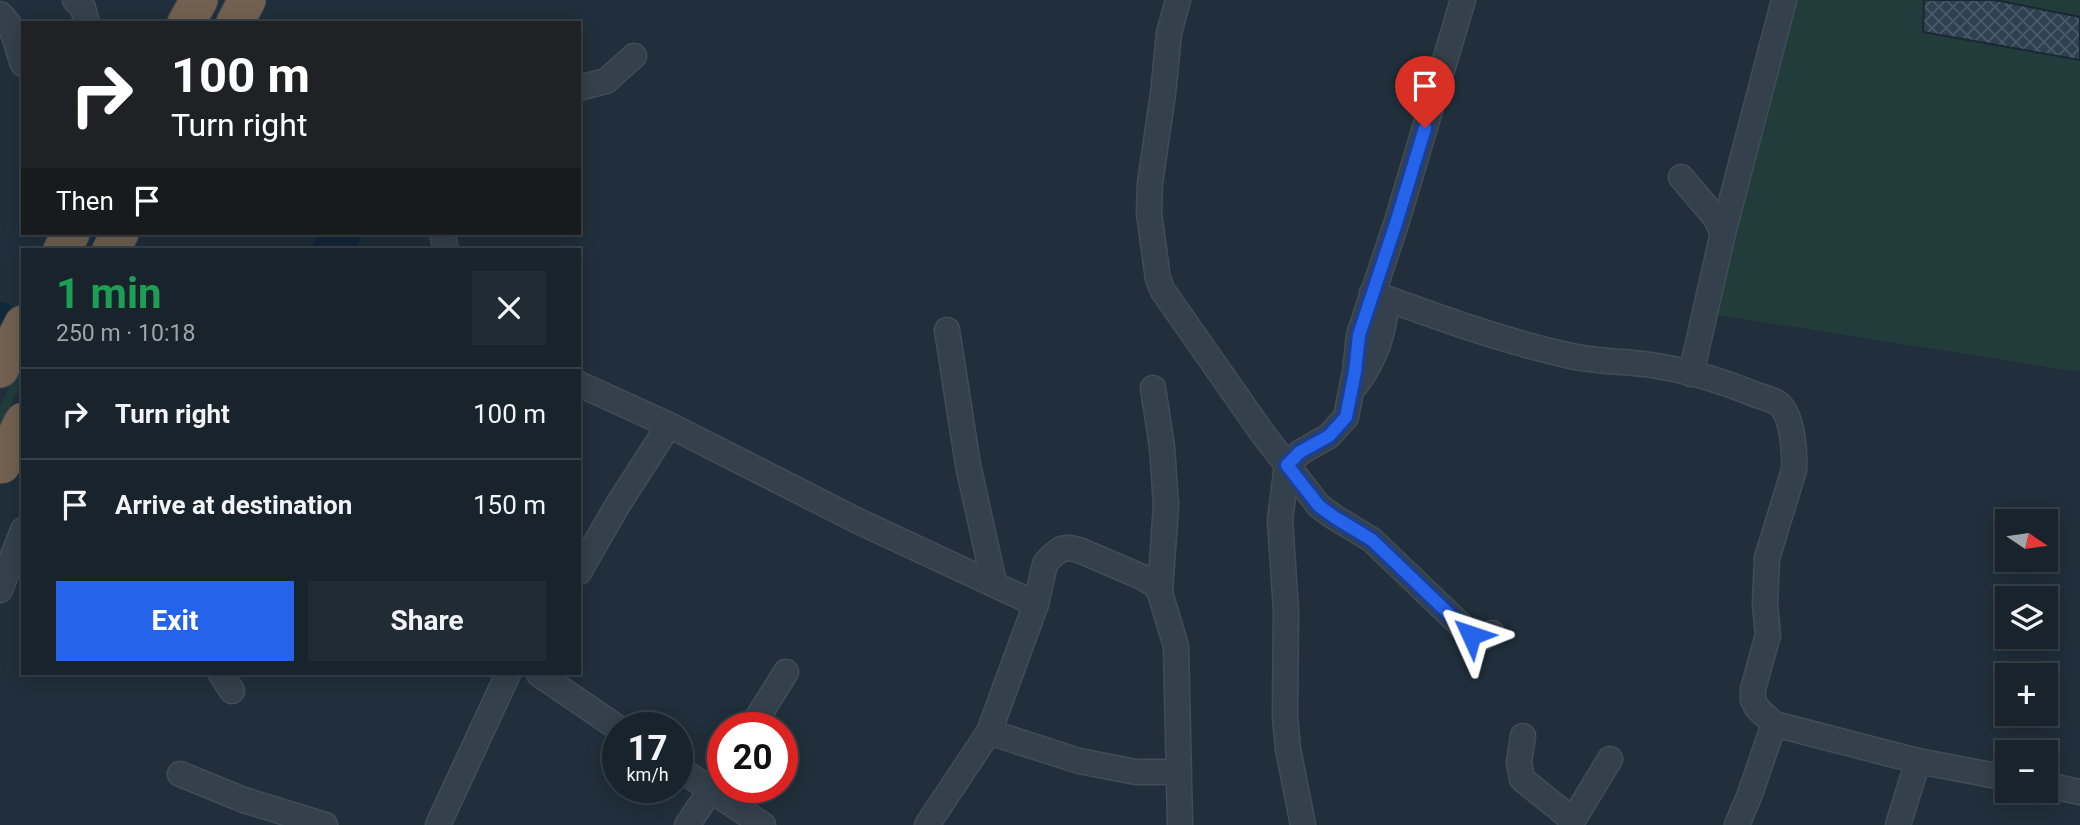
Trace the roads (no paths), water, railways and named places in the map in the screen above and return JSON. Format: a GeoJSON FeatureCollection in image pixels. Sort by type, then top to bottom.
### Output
{"type":"FeatureCollection","features":[{"type":"Feature","properties":{"kind":"highway"},"geometry":{"type":"LineString","coordinates":[[187,21],[199,0]]}},
{"type":"Feature","properties":{"kind":"highway"},"geometry":{"type":"LineString","coordinates":[[236,21],[247,0]]}},
{"type":"Feature","properties":{"kind":"highway"},"geometry":{"type":"LineString","coordinates":[[0,369],[21,328]]}},
{"type":"Feature","properties":{"kind":"highway"},"geometry":{"type":"LineString","coordinates":[[1,467],[21,425]]}},
{"type":"Feature","properties":{"kind":"street"},"geometry":{"type":"LineString","coordinates":[[75,0],[83,8],[86,21]]}},
{"type":"Feature","properties":{"kind":"street"},"geometry":{"type":"LineString","coordinates":[[1178,0],[1169,33],[1150,183],[1149,213],[1158,279],[1163,290],[1319,506],[1372,540],[1465,629],[1479,639],[1492,633]]}},
{"type":"Feature","properties":{"kind":"street"},"geometry":{"type":"LineString","coordinates":[[1303,825],[1288,749],[1285,716],[1286,611],[1280,520],[1287,465],[1300,452],[1329,436],[1346,417],[1359,335],[1379,296],[1401,208],[1463,0]]}},
{"type":"Feature","properties":{"kind":"street"},"geometry":{"type":"LineString","coordinates":[[1692,374],[1723,233],[1784,0]]}},
{"type":"Feature","properties":{"kind":"street"},"geometry":{"type":"LineString","coordinates":[[0,14],[8,20],[21,58]]}},
{"type":"Feature","properties":{"kind":"street"},"geometry":{"type":"LineString","coordinates":[[581,88],[606,82],[634,56]]}},
{"type":"Feature","properties":{"kind":"street"},"geometry":{"type":"LineString","coordinates":[[1681,177],[1715,217],[1723,233]]}},
{"type":"Feature","properties":{"kind":"street"},"geometry":{"type":"LineString","coordinates":[[1379,296],[1471,328],[1573,356],[1651,365],[1692,374],[1742,389],[1778,404],[1787,419],[1793,439],[1794,470],[1767,558],[1765,604],[1768,635],[1753,688],[1753,700],[1757,708],[1774,724],[1918,761],[1995,776]]}},
{"type":"Feature","properties":{"kind":"street"},"geometry":{"type":"LineString","coordinates":[[947,330],[968,465],[994,583]]}},
{"type":"Feature","properties":{"kind":"street"},"geometry":{"type":"LineString","coordinates":[[581,385],[669,425],[858,521],[1036,604]]}},
{"type":"Feature","properties":{"kind":"street"},"geometry":{"type":"LineString","coordinates":[[1153,388],[1162,447],[1166,505],[1160,593]]}},
{"type":"Feature","properties":{"kind":"street"},"geometry":{"type":"LineString","coordinates":[[0,423],[21,428]]}},
{"type":"Feature","properties":{"kind":"street"},"geometry":{"type":"LineString","coordinates":[[581,569],[669,425]]}},
{"type":"Feature","properties":{"kind":"street"},"geometry":{"type":"LineString","coordinates":[[0,590],[21,535]]}},
{"type":"Feature","properties":{"kind":"street"},"geometry":{"type":"LineString","coordinates":[[927,825],[989,732],[1036,604],[1045,564],[1056,552],[1069,548],[1142,576],[1156,586],[1160,593],[1176,646],[1180,825]]}},
{"type":"Feature","properties":{"kind":"street"},"geometry":{"type":"LineString","coordinates":[[761,712],[786,672]]}},
{"type":"Feature","properties":{"kind":"street"},"geometry":{"type":"LineString","coordinates":[[438,825],[508,675]]}},
{"type":"Feature","properties":{"kind":"street"},"geometry":{"type":"LineString","coordinates":[[540,675],[602,717]]}},
{"type":"Feature","properties":{"kind":"street"},"geometry":{"type":"LineString","coordinates":[[1737,825],[1774,724]]}},
{"type":"Feature","properties":{"kind":"street"},"geometry":{"type":"LineString","coordinates":[[989,732],[1079,761],[1136,772],[1179,772]]}},
{"type":"Feature","properties":{"kind":"street"},"geometry":{"type":"LineString","coordinates":[[1523,736],[1520,762],[1522,779],[1572,823],[1610,759]]}},
{"type":"Feature","properties":{"kind":"street"},"geometry":{"type":"LineString","coordinates":[[1898,825],[1918,761]]}},
{"type":"Feature","properties":{"kind":"street"},"geometry":{"type":"LineString","coordinates":[[180,774],[244,800],[324,825]]}},
{"type":"Feature","properties":{"kind":"street"},"geometry":{"type":"LineString","coordinates":[[2058,787],[2080,792]]}},
{"type":"Feature","properties":{"kind":"street"},"geometry":{"type":"LineString","coordinates":[[687,825],[707,795]]}},
{"type":"Feature","properties":{"kind":"street"},"geometry":{"type":"LineString","coordinates":[[741,803],[763,825]]}},
{"type":"Feature","properties":{"kind":"waterway"},"geometry":{"type":"LineString","coordinates":[[330,248],[344,235]]}},
{"type":"Feature","properties":{"kind":"waterway"},"geometry":{"type":"LineString","coordinates":[[0,318],[21,328]]}}]}
